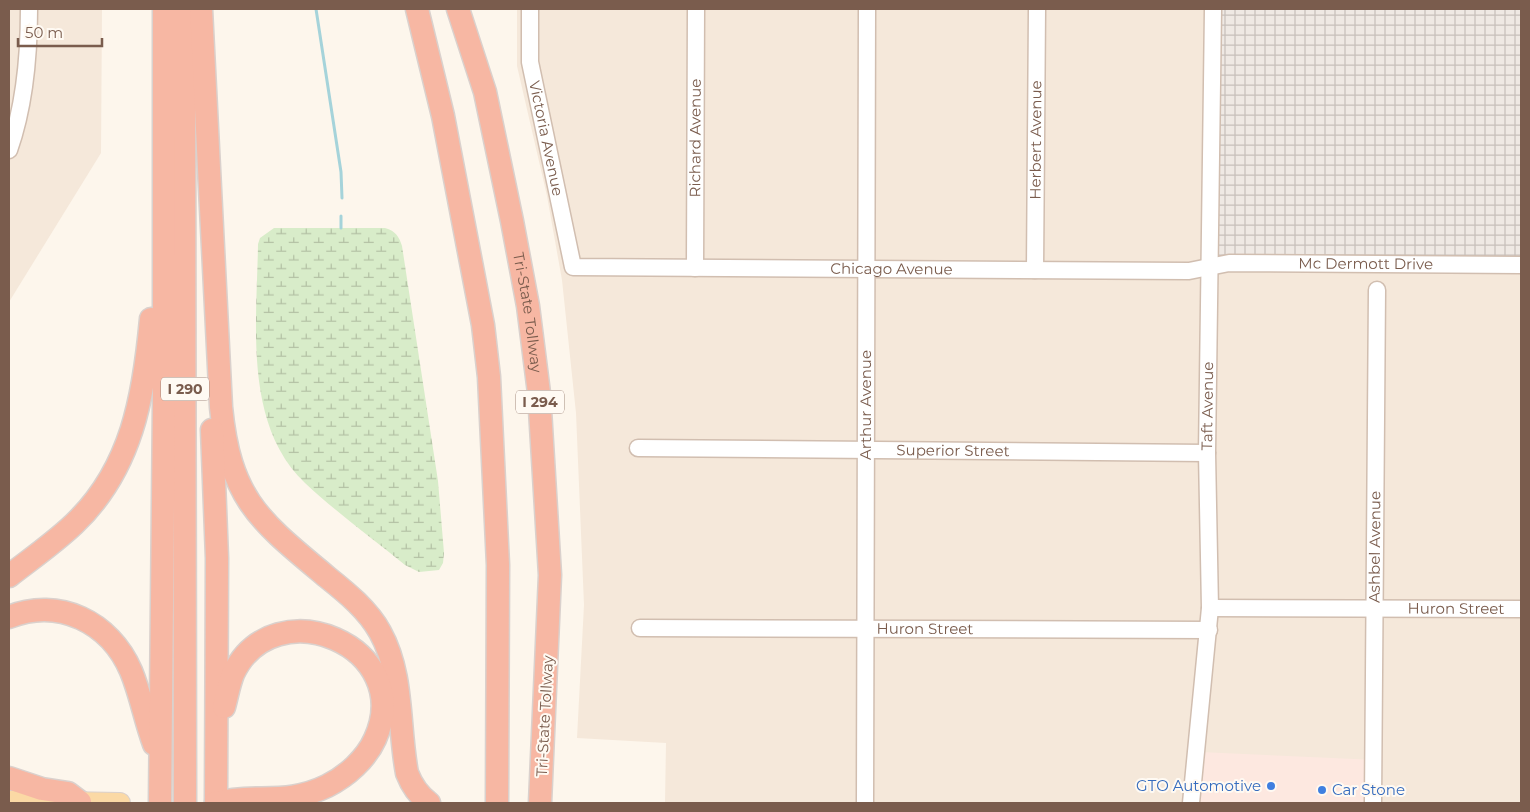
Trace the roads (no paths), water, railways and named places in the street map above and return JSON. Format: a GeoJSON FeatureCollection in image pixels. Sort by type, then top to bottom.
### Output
{"type":"FeatureCollection","features":[{"type":"Feature","properties":{"kind":"highway","name":"I 290"},"geometry":{"type":"LineString","coordinates":[[160,803],[164,402],[164,9]]}},
{"type":"Feature","properties":{"kind":"highway","name":"I 290"},"geometry":{"type":"LineString","coordinates":[[184,9],[185,803]]}},
{"type":"Feature","properties":{"kind":"highway"},"geometry":{"type":"LineString","coordinates":[[201,9],[221,407],[225,440],[235,476],[246,498],[260,518],[280,538],[348,594],[364,610],[380,632],[392,659],[396,678],[407,773],[416,791],[429,803]]}},
{"type":"Feature","properties":{"kind":"highway"},"geometry":{"type":"LineString","coordinates":[[417,9],[443,116],[483,325],[489,377],[498,565],[497,803]]}},
{"type":"Feature","properties":{"kind":"highway","name":"Tri-State Tollway"},"geometry":{"type":"LineString","coordinates":[[458,9],[485,92],[528,306],[540,393],[550,574],[540,803]]}},
{"type":"Feature","properties":{"kind":"highway"},"geometry":{"type":"LineString","coordinates":[[9,576],[57,539],[89,509],[117,470],[130,438],[140,406],[146,371],[163,179]]}},
{"type":"Feature","properties":{"kind":"highway"},"geometry":{"type":"LineString","coordinates":[[210,198],[212,418],[217,558],[217,758],[222,802],[294,798],[328,785],[356,765],[372,746],[379,730],[383,704],[378,678],[359,653],[336,638],[315,632],[294,631],[270,638],[251,651],[234,674],[221,723],[217,758]]}},
{"type":"Feature","properties":{"kind":"highway"},"geometry":{"type":"LineString","coordinates":[[9,617],[34,610],[60,610],[87,620],[108,636],[124,659],[132,675],[142,704],[147,727],[160,760]]}},
{"type":"Feature","properties":{"kind":"highway"},"geometry":{"type":"LineString","coordinates":[[488,803],[498,767]]}},
{"type":"Feature","properties":{"kind":"highway"},"geometry":{"type":"LineString","coordinates":[[9,778],[42,789],[68,793],[80,802]]}},
{"type":"Feature","properties":{"kind":"main road"},"geometry":{"type":"LineString","coordinates":[[9,801],[119,803]]}},
{"type":"Feature","properties":{"kind":"street"},"geometry":{"type":"LineString","coordinates":[[9,150],[22,104],[27,68],[29,9]]}},
{"type":"Feature","properties":{"kind":"street","name":"Victoria Avenue"},"geometry":{"type":"LineString","coordinates":[[530,9],[530,62],[573,266]]}},
{"type":"Feature","properties":{"kind":"street","name":"Richard Avenue"},"geometry":{"type":"LineString","coordinates":[[695,268],[696,9]]}},
{"type":"Feature","properties":{"kind":"street","name":"Arthur Avenue"},"geometry":{"type":"LineString","coordinates":[[865,803],[868,9]]}},
{"type":"Feature","properties":{"kind":"street","name":"Herbert Avenue"},"geometry":{"type":"LineString","coordinates":[[1035,270],[1037,9]]}},
{"type":"Feature","properties":{"kind":"street","name":"Taft Avenue"},"geometry":{"type":"LineString","coordinates":[[1191,803],[1210,608],[1207,453],[1213,9]]}},
{"type":"Feature","properties":{"kind":"street","name":"Mc Dermott Drive"},"geometry":{"type":"LineString","coordinates":[[1210,265],[1229,263],[1521,265]]}},
{"type":"Feature","properties":{"kind":"street","name":"Chicago Avenue"},"geometry":{"type":"LineString","coordinates":[[573,266],[866,270],[1189,271],[1210,265]]}},
{"type":"Feature","properties":{"kind":"street","name":"Ashbel Avenue"},"geometry":{"type":"LineString","coordinates":[[1373,803],[1377,290]]}},
{"type":"Feature","properties":{"kind":"street","name":"Superior Street"},"geometry":{"type":"LineString","coordinates":[[638,448],[1207,453]]}},
{"type":"Feature","properties":{"kind":"street","name":"Huron Street"},"geometry":{"type":"LineString","coordinates":[[1210,608],[1521,609]]}},
{"type":"Feature","properties":{"kind":"street","name":"Huron Street"},"geometry":{"type":"LineString","coordinates":[[640,628],[1209,630]]}},
{"type":"Feature","properties":{"kind":"waterway"},"geometry":{"type":"LineString","coordinates":[[316,9],[341,172],[342,198]]}},
{"type":"Feature","properties":{"kind":"waterway"},"geometry":{"type":"LineString","coordinates":[[341,216],[341,228]]}},
{"type":"Feature","properties":{"kind":"place","name":"GTO Automotive"},"geometry":{"type":"Point","coordinates":[1271,786]}},
{"type":"Feature","properties":{"kind":"place","name":"Car Stone"},"geometry":{"type":"Point","coordinates":[1322,790]}}]}
